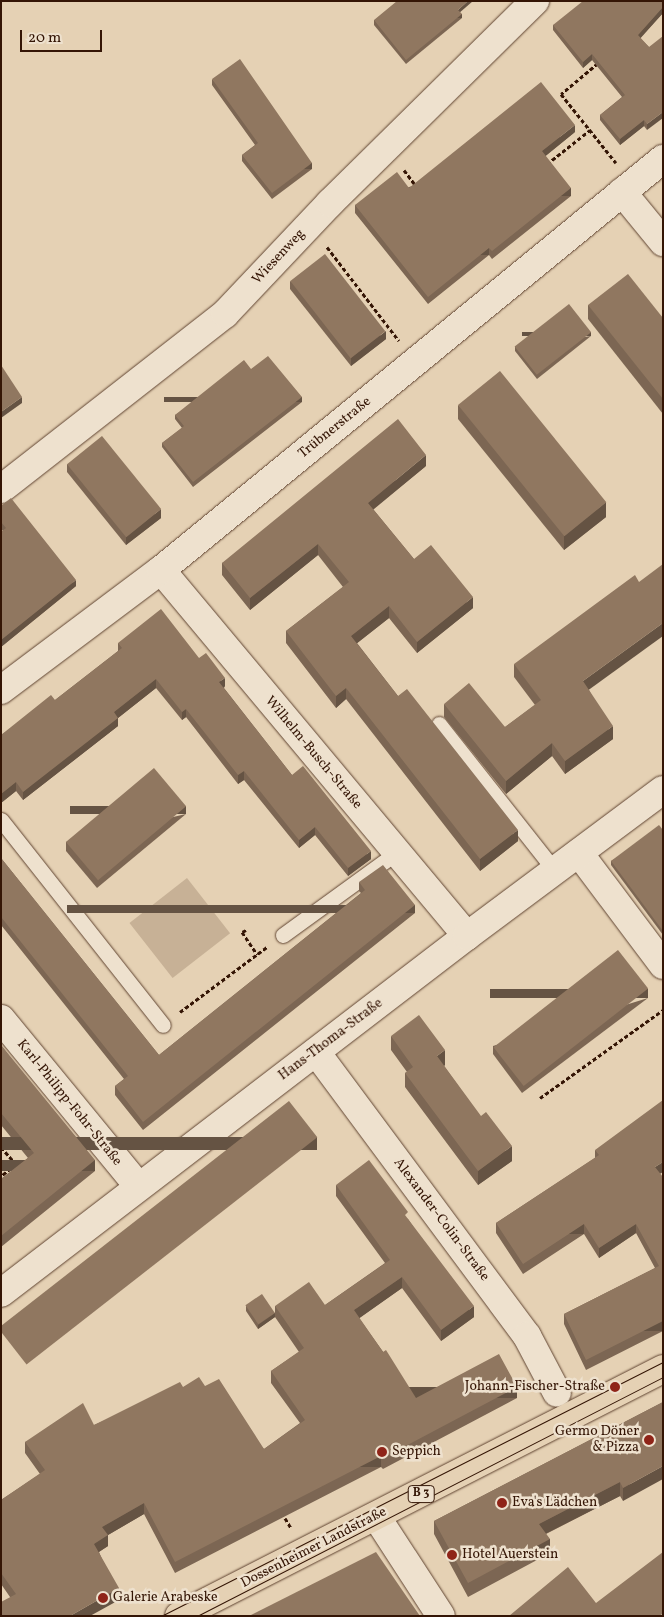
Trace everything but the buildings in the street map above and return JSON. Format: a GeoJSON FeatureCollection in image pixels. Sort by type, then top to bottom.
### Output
{"type":"FeatureCollection","features":[{"type":"Feature","properties":{"kind":"main road","name":"Dossenheimer Landstraße"},"geometry":{"type":"LineString","coordinates":[[179,1616],[663,1369]]}},
{"type":"Feature","properties":{"kind":"street","name":"Wiesenweg"},"geometry":{"type":"LineString","coordinates":[[1,489],[225,314],[309,225],[535,1]]}},
{"type":"Feature","properties":{"kind":"street","name":"Trübnerstraße"},"geometry":{"type":"LineString","coordinates":[[1,690],[161,570],[663,159]]}},
{"type":"Feature","properties":{"kind":"street"},"geometry":{"type":"LineString","coordinates":[[627,188],[663,242]]}},
{"type":"Feature","properties":{"kind":"street","name":"Wilhelm-Busch-Straße"},"geometry":{"type":"LineString","coordinates":[[161,570],[467,936]]}},
{"type":"Feature","properties":{"kind":"street","name":"Hans-Thoma-Straße"},"geometry":{"type":"LineString","coordinates":[[1,1293],[138,1186],[467,936],[663,790]]}},
{"type":"Feature","properties":{"kind":"street"},"geometry":{"type":"LineString","coordinates":[[580,852],[663,964]]}},
{"type":"Feature","properties":{"kind":"street","name":"Karl-Philipp-Fohr-Straße"},"geometry":{"type":"LineString","coordinates":[[1,1019],[138,1186]]}},
{"type":"Feature","properties":{"kind":"street","name":"Alexander-Colin-Straße"},"geometry":{"type":"LineString","coordinates":[[316,1052],[527,1336],[557,1393]]}},
{"type":"Feature","properties":{"kind":"street"},"geometry":{"type":"LineString","coordinates":[[376,1516],[442,1616]]}},
{"type":"Feature","properties":{"kind":"lane"},"geometry":{"type":"LineString","coordinates":[[438,724],[555,871]]}},
{"type":"Feature","properties":{"kind":"lane"},"geometry":{"type":"LineString","coordinates":[[1,820],[163,1025]]}},
{"type":"Feature","properties":{"kind":"lane"},"geometry":{"type":"LineString","coordinates":[[284,935],[396,853]]}},
{"type":"Feature","properties":{"kind":"path"},"geometry":{"type":"LineString","coordinates":[[606,57],[561,94],[590,130],[627,188]]}},
{"type":"Feature","properties":{"kind":"path"},"geometry":{"type":"LineString","coordinates":[[545,165],[590,130]]}},
{"type":"Feature","properties":{"kind":"path"},"geometry":{"type":"LineString","coordinates":[[386,148],[421,192]]}},
{"type":"Feature","properties":{"kind":"path"},"geometry":{"type":"LineString","coordinates":[[309,225],[416,362]]}},
{"type":"Feature","properties":{"kind":"path"},"geometry":{"type":"LineString","coordinates":[[246,930],[242,932],[257,954]]}},
{"type":"Feature","properties":{"kind":"path"},"geometry":{"type":"LineString","coordinates":[[163,1025],[284,935]]}},
{"type":"Feature","properties":{"kind":"path"},"geometry":{"type":"LineString","coordinates":[[540,1098],[663,1010]]}},
{"type":"Feature","properties":{"kind":"path"},"geometry":{"type":"LineString","coordinates":[[1,1147],[16,1164],[1,1176]]}},
{"type":"Feature","properties":{"kind":"shaded area"},"geometry":{"type":"Polygon","coordinates":[[[187,878],[230,933],[173,978],[129,923],[187,878]]]}},
{"type":"Feature","properties":{"kind":"tram line"},"geometry":{"type":"LineString","coordinates":[[161,1616],[663,1362]]}},
{"type":"Feature","properties":{"kind":"tram line"},"geometry":{"type":"LineString","coordinates":[[197,1616],[663,1377]]}},
{"type":"Feature","properties":{"kind":"place","name":"Johann-Fischer-Straße"},"geometry":{"type":"Point","coordinates":[615,1387]}},
{"type":"Feature","properties":{"kind":"place","name":"Germo Döner & Pizza"},"geometry":{"type":"Point","coordinates":[649,1440]}},
{"type":"Feature","properties":{"kind":"place","name":"Seppich"},"geometry":{"type":"Point","coordinates":[382,1452]}},
{"type":"Feature","properties":{"kind":"place","name":"Eva's Lädchen"},"geometry":{"type":"Point","coordinates":[502,1503]}},
{"type":"Feature","properties":{"kind":"place","name":"Hotel Auerstein"},"geometry":{"type":"Point","coordinates":[452,1555]}},
{"type":"Feature","properties":{"kind":"place","name":"Galerie Arabeske"},"geometry":{"type":"Point","coordinates":[103,1598]}}]}
